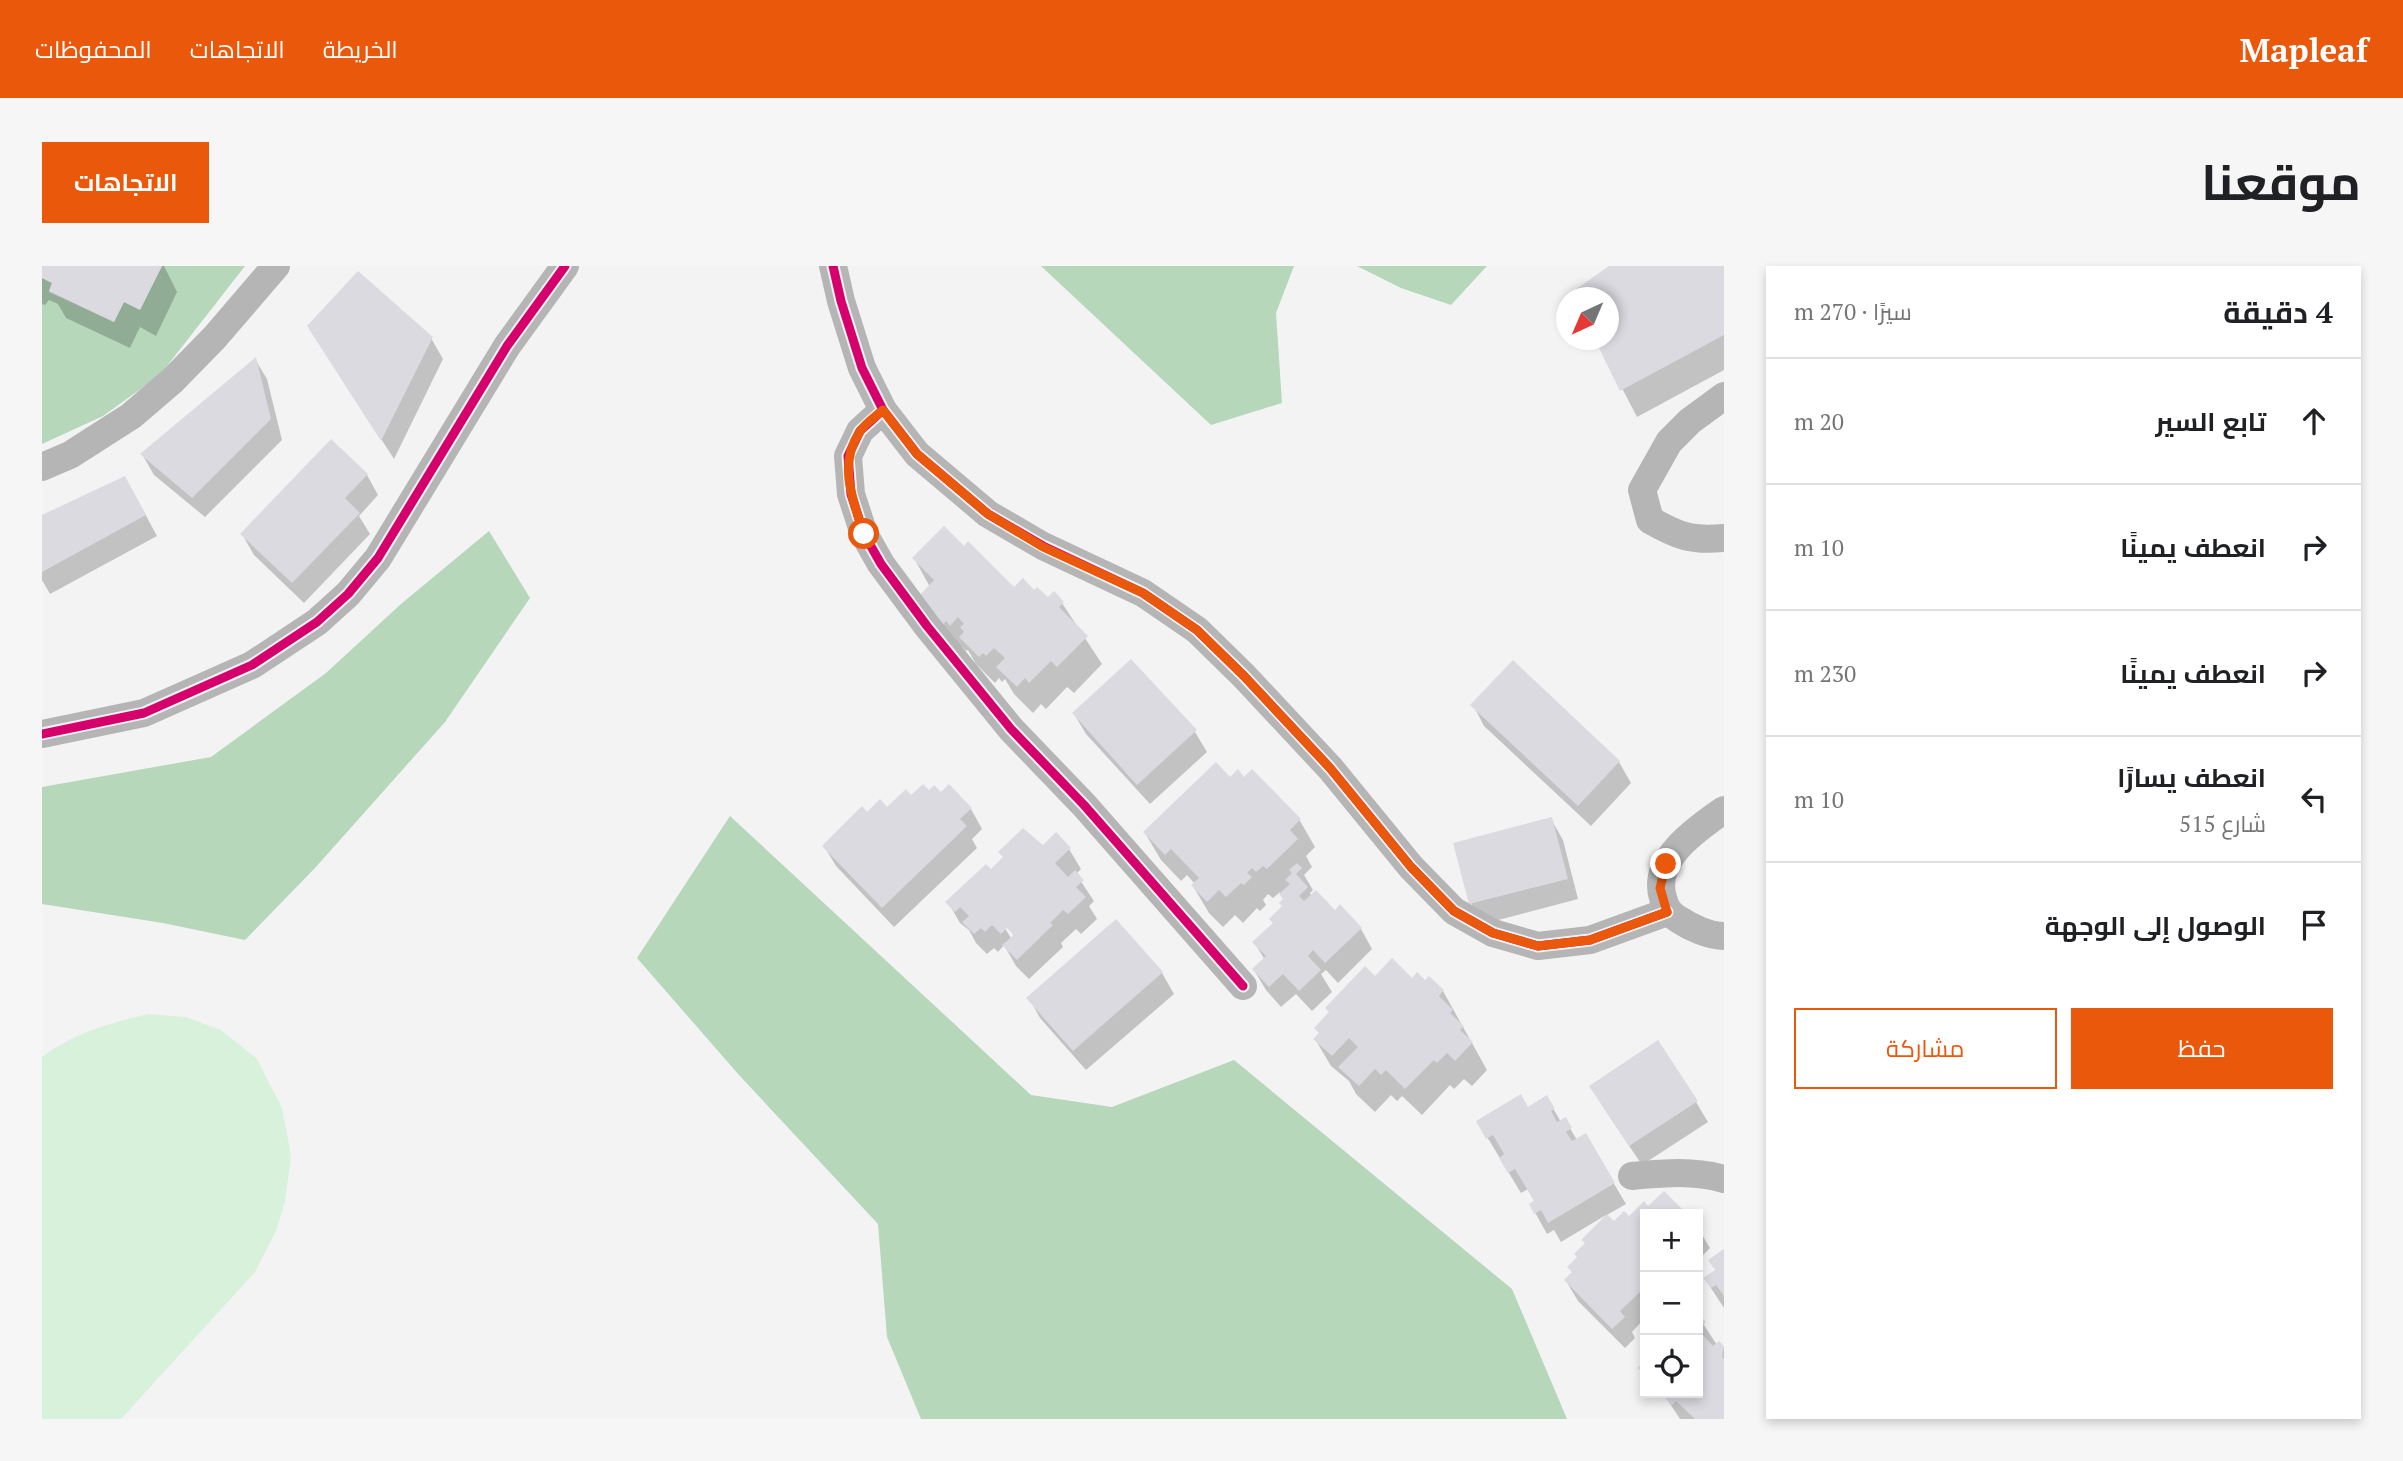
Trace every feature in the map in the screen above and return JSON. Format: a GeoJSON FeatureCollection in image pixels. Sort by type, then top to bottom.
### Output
{"type":"FeatureCollection","features":[{"type":"Feature","properties":{"kind":"street"},"geometry":{"type":"LineString","coordinates":[[42,467],[70,455],[131,416],[198,354],[276,266]]}},
{"type":"Feature","properties":{"kind":"street"},"geometry":{"type":"LineString","coordinates":[[42,734],[144,713],[252,665],[317,622],[348,594],[378,558],[507,346],[565,266]]}},
{"type":"Feature","properties":{"kind":"street"},"geometry":{"type":"LineString","coordinates":[[833,266],[862,368],[883,410],[917,454],[988,514],[1043,547],[1143,593],[1197,630],[1330,768],[1411,867],[1454,911],[1493,933],[1538,946],[1590,940],[1667,912]]}},
{"type":"Feature","properties":{"kind":"street"},"geometry":{"type":"LineString","coordinates":[[1724,396],[1690,421],[1669,442],[1642,490],[1650,520],[1676,535],[1705,540],[1724,538]]}},
{"type":"Feature","properties":{"kind":"street"},"geometry":{"type":"LineString","coordinates":[[883,410],[860,431],[848,456],[850,494],[864,534],[881,564],[927,626],[1011,729],[1102,826],[1243,986]]}},
{"type":"Feature","properties":{"kind":"street"},"geometry":{"type":"LineString","coordinates":[[1724,810],[1683,841],[1666,864],[1660,888],[1667,912],[1686,924],[1724,936]]}},
{"type":"Feature","properties":{"kind":"street"},"geometry":{"type":"LineString","coordinates":[[1632,1176],[1667,1172],[1703,1173],[1724,1179]]}},
{"type":"Feature","properties":{"kind":"green space"},"geometry":{"type":"Polygon","coordinates":[[[162,266],[245,266],[160,375],[103,416],[42,444],[42,278],[52,283],[49,292],[114,322],[124,302],[140,310],[162,266]]]}},
{"type":"Feature","properties":{"kind":"green space"},"geometry":{"type":"Polygon","coordinates":[[[1041,266],[1294,266],[1276,313],[1282,403],[1211,425],[1041,266]]]}},
{"type":"Feature","properties":{"kind":"green space"},"geometry":{"type":"Polygon","coordinates":[[[1357,266],[1487,266],[1451,305],[1401,288],[1357,266]]]}},
{"type":"Feature","properties":{"kind":"green space"},"geometry":{"type":"Polygon","coordinates":[[[489,531],[530,598],[445,722],[315,868],[245,940],[163,923],[42,904],[42,787],[211,757],[326,673],[401,604],[489,531]]]}},
{"type":"Feature","properties":{"kind":"green space"},"geometry":{"type":"Polygon","coordinates":[[[730,816],[1031,1095],[1112,1107],[1234,1060],[1512,1289],[1567,1419],[921,1419],[887,1337],[878,1224],[739,1075],[637,958],[730,816]]]}},
{"type":"Feature","properties":{"kind":"green space"},"geometry":{"type":"Polygon","coordinates":[[[148,1014],[185,1017],[221,1030],[257,1059],[282,1108],[291,1155],[285,1202],[276,1231],[255,1272],[121,1419],[42,1419],[42,1057],[67,1041],[93,1030],[148,1014]]]}},
{"type":"Feature","properties":{"kind":"building"},"geometry":{"type":"Polygon","coordinates":[[[42,266],[162,266],[140,310],[124,302],[114,322],[49,291],[52,283],[42,278],[42,266]]]}},
{"type":"Feature","properties":{"kind":"building"},"geometry":{"type":"Polygon","coordinates":[[[1609,266],[1724,266],[1724,335],[1620,391],[1600,350],[1619,350],[1619,287],[1579,287],[1609,266]]]}},
{"type":"Feature","properties":{"kind":"building"},"geometry":{"type":"Polygon","coordinates":[[[358,271],[433,337],[381,441],[307,326],[358,271]]]}},
{"type":"Feature","properties":{"kind":"building"},"geometry":{"type":"Polygon","coordinates":[[[256,357],[271,419],[192,498],[140,454],[256,357]]]}},
{"type":"Feature","properties":{"kind":"building"},"geometry":{"type":"Polygon","coordinates":[[[331,439],[368,474],[345,498],[360,513],[292,583],[240,534],[331,439]]]}},
{"type":"Feature","properties":{"kind":"building"},"geometry":{"type":"Polygon","coordinates":[[[125,476],[146,515],[42,572],[42,515],[125,476]]]}},
{"type":"Feature","properties":{"kind":"building"},"geometry":{"type":"Polygon","coordinates":[[[944,526],[964,546],[968,541],[1014,587],[1023,578],[1034,590],[1037,587],[1048,597],[1054,591],[1064,602],[1059,607],[1088,636],[1057,667],[1051,661],[1029,683],[1025,678],[1017,687],[996,667],[1005,658],[994,648],[986,656],[983,653],[979,657],[959,637],[964,632],[960,627],[964,624],[958,617],[950,626],[946,621],[941,627],[920,595],[934,580],[912,558],[944,526]]]}},
{"type":"Feature","properties":{"kind":"building"},"geometry":{"type":"Polygon","coordinates":[[[1131,659],[1197,730],[1137,785],[1072,713],[1131,659]]]}},
{"type":"Feature","properties":{"kind":"building"},"geometry":{"type":"Polygon","coordinates":[[[1513,660],[1620,761],[1578,806],[1470,705],[1513,660]]]}},
{"type":"Feature","properties":{"kind":"building"},"geometry":{"type":"Polygon","coordinates":[[[1216,762],[1230,777],[1238,769],[1244,777],[1252,769],[1301,819],[1290,830],[1298,839],[1267,869],[1263,866],[1256,872],[1252,868],[1247,873],[1252,877],[1244,885],[1241,883],[1226,897],[1219,890],[1207,902],[1191,885],[1199,878],[1171,849],[1165,855],[1143,832],[1216,762]]]}},
{"type":"Feature","properties":{"kind":"building"},"geometry":{"type":"Polygon","coordinates":[[[923,784],[929,790],[934,785],[941,792],[949,784],[972,808],[960,819],[967,826],[882,908],[822,846],[862,806],[867,812],[880,799],[887,807],[906,789],[911,795],[923,784]]]}},
{"type":"Feature","properties":{"kind":"building"},"geometry":{"type":"Polygon","coordinates":[[[1552,817],[1568,879],[1469,904],[1453,843],[1552,817]]]}},
{"type":"Feature","properties":{"kind":"building"},"geometry":{"type":"Polygon","coordinates":[[[1023,828],[1043,845],[1056,832],[1071,848],[1055,863],[1068,877],[1075,870],[1084,880],[1076,887],[1086,897],[1068,914],[1063,910],[1050,923],[1053,925],[1017,960],[1002,945],[1014,935],[1007,928],[1001,934],[992,925],[985,932],[981,928],[974,934],[962,922],[969,916],[960,907],[955,912],[945,902],[986,864],[991,869],[1003,857],[998,852],[1023,828]]]}},
{"type":"Feature","properties":{"kind":"building"},"geometry":{"type":"Polygon","coordinates":[[[1297,863],[1302,868],[1296,874],[1308,887],[1299,896],[1304,901],[1316,890],[1335,910],[1340,904],[1362,928],[1325,963],[1313,950],[1308,956],[1321,970],[1299,991],[1283,974],[1269,987],[1252,969],[1266,956],[1252,942],[1273,923],[1269,919],[1282,906],[1279,903],[1283,899],[1279,894],[1290,884],[1285,880],[1292,873],[1289,870],[1297,863]]]}},
{"type":"Feature","properties":{"kind":"building"},"geometry":{"type":"Polygon","coordinates":[[[1116,919],[1163,972],[1073,1051],[1026,998],[1116,919]]]}},
{"type":"Feature","properties":{"kind":"building"},"geometry":{"type":"Polygon","coordinates":[[[1392,958],[1412,978],[1417,972],[1425,980],[1429,976],[1444,990],[1439,996],[1453,1010],[1450,1013],[1464,1026],[1460,1030],[1473,1042],[1455,1061],[1447,1053],[1437,1063],[1434,1060],[1405,1089],[1386,1070],[1381,1075],[1375,1069],[1359,1086],[1338,1067],[1358,1047],[1349,1038],[1332,1056],[1313,1039],[1319,1033],[1314,1028],[1329,1012],[1325,1008],[1365,966],[1375,976],[1392,958]]]}},
{"type":"Feature","properties":{"kind":"building"},"geometry":{"type":"Polygon","coordinates":[[[1658,1040],[1698,1101],[1629,1146],[1589,1086],[1658,1040]]]}},
{"type":"Feature","properties":{"kind":"building"},"geometry":{"type":"Polygon","coordinates":[[[1521,1094],[1528,1107],[1547,1095],[1555,1109],[1551,1111],[1557,1122],[1566,1117],[1572,1128],[1566,1132],[1572,1141],[1586,1133],[1615,1183],[1548,1223],[1541,1210],[1534,1214],[1529,1204],[1534,1201],[1515,1169],[1508,1173],[1499,1158],[1504,1154],[1493,1135],[1486,1139],[1476,1121],[1521,1094]]]}},
{"type":"Feature","properties":{"kind":"building"},"geometry":{"type":"Polygon","coordinates":[[[1664,1191],[1682,1209],[1640,1209],[1640,1292],[1620,1311],[1625,1317],[1612,1329],[1564,1280],[1572,1272],[1567,1267],[1577,1257],[1574,1254],[1585,1243],[1581,1240],[1607,1214],[1614,1221],[1624,1211],[1629,1216],[1644,1201],[1648,1206],[1664,1191]]]}},
{"type":"Feature","properties":{"kind":"building"},"geometry":{"type":"Polygon","coordinates":[[[1724,1249],[1724,1296],[1716,1285],[1711,1288],[1703,1278],[1715,1270],[1708,1260],[1724,1249]]]}},
{"type":"Feature","properties":{"kind":"building"},"geometry":{"type":"Polygon","coordinates":[[[1703,1335],[1713,1346],[1719,1341],[1724,1346],[1724,1419],[1695,1419],[1676,1401],[1672,1405],[1665,1398],[1703,1398],[1703,1335]]]}},
{"type":"Feature","properties":{"kind":"cycle path"},"geometry":{"type":"LineString","coordinates":[[42,734],[144,713],[252,665],[317,622],[348,594],[378,558],[507,346],[565,266]]}},
{"type":"Feature","properties":{"kind":"cycle path"},"geometry":{"type":"LineString","coordinates":[[833,266],[862,368],[883,410],[917,454],[988,514],[1043,546],[1143,593],[1197,630],[1330,768],[1411,867],[1454,911],[1493,933],[1538,946],[1590,940],[1667,912]]}},
{"type":"Feature","properties":{"kind":"cycle path"},"geometry":{"type":"LineString","coordinates":[[883,410],[860,431],[848,456],[851,494],[864,534],[881,564],[927,626],[1011,729],[1084,805],[1243,986]]}},
{"type":"Feature","properties":{"kind":"route"},"geometry":{"type":"LineString","coordinates":[[864,534],[850,494],[848,456],[860,431],[883,410],[917,454],[988,514],[1043,547],[1143,593],[1197,630],[1330,768],[1411,867],[1454,911],[1493,933],[1538,946],[1590,940],[1667,912],[1660,888],[1666,864]]}}]}
